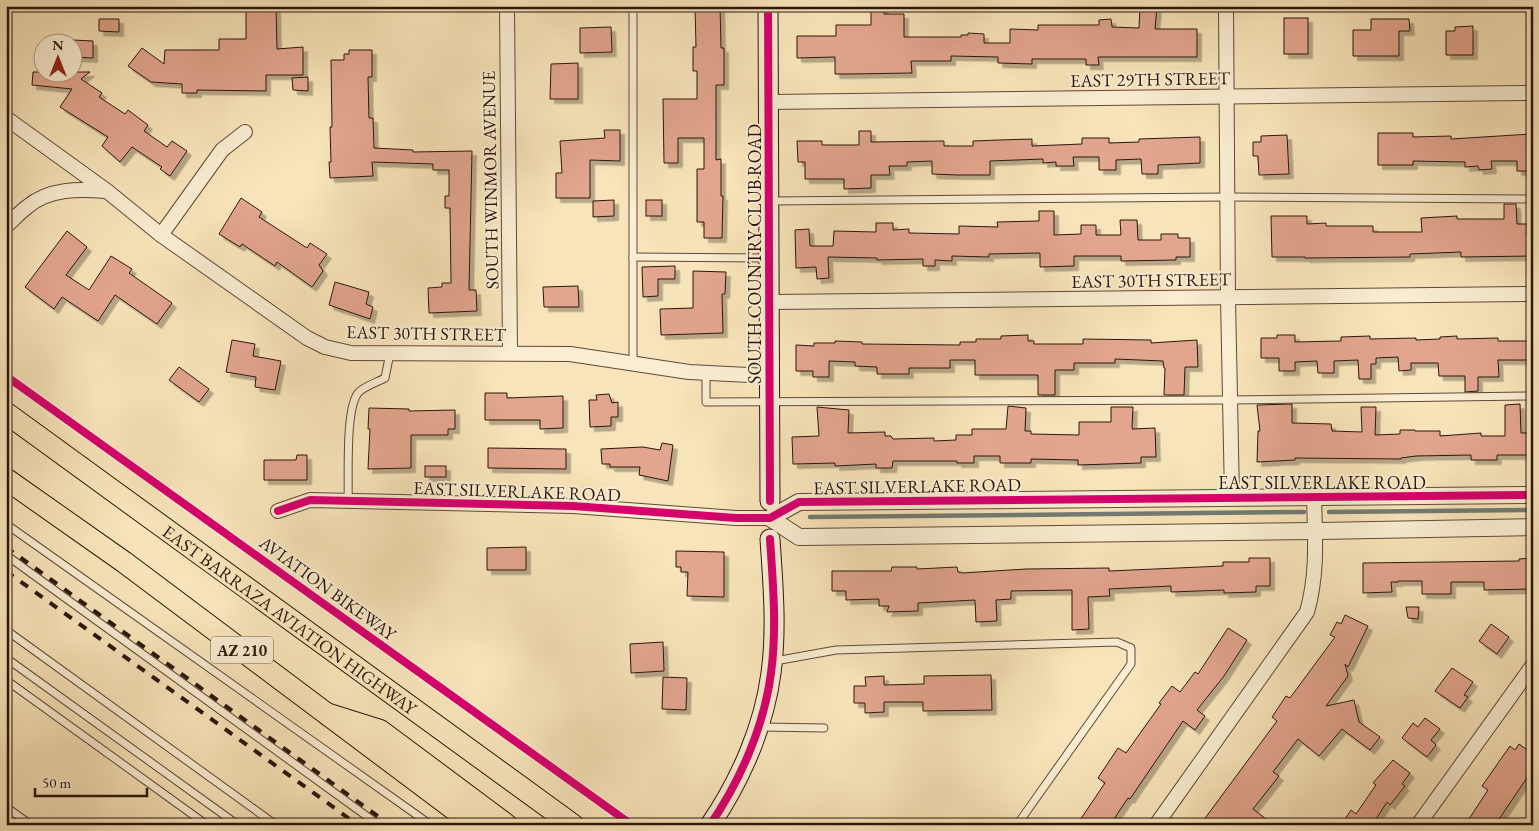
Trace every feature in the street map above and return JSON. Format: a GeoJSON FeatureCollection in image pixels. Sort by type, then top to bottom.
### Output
{"type":"FeatureCollection","features":[{"type":"Feature","properties":{"kind":"highway"},"geometry":{"type":"LineString","coordinates":[[328,715],[380,731],[506,825]]}},
{"type":"Feature","properties":{"kind":"main road","name":"SOUTH COUNTRY CLUB ROAD"},"geometry":{"type":"LineString","coordinates":[[768,6],[770,509]]}},
{"type":"Feature","properties":{"kind":"main road","name":"EAST BARRAZA AVIATION HIGHWAY"},"geometry":{"type":"LineString","coordinates":[[6,413],[574,825]]}},
{"type":"Feature","properties":{"kind":"main road","name":"AZ 210"},"geometry":{"type":"LineString","coordinates":[[6,479],[124,562],[475,825]]}},
{"type":"Feature","properties":{"kind":"main road","name":"SOUTH COUNTRY CLUB ROAD"},"geometry":{"type":"LineString","coordinates":[[710,825],[723,806],[740,773],[758,726],[765,701],[772,662],[774,617],[770,539]]}},
{"type":"Feature","properties":{"kind":"street","name":"SOUTH WINMOR AVENUE"},"geometry":{"type":"LineString","coordinates":[[507,6],[510,353]]}},
{"type":"Feature","properties":{"kind":"street"},"geometry":{"type":"LineString","coordinates":[[1226,6],[1228,298],[1232,497]]}},
{"type":"Feature","properties":{"kind":"street","name":"EAST 29TH STREET"},"geometry":{"type":"LineString","coordinates":[[768,102],[1533,92]]}},
{"type":"Feature","properties":{"kind":"street","name":"EAST 30TH STREET"},"geometry":{"type":"LineString","coordinates":[[6,118],[107,191],[161,235],[307,338],[324,347],[342,352],[570,354],[706,373],[769,376]]}},
{"type":"Feature","properties":{"kind":"street"},"geometry":{"type":"LineString","coordinates":[[161,235],[222,150],[245,132]]}},
{"type":"Feature","properties":{"kind":"street"},"geometry":{"type":"LineString","coordinates":[[6,226],[28,205],[52,193],[77,189],[107,191]]}},
{"type":"Feature","properties":{"kind":"street","name":"EAST 30TH STREET"},"geometry":{"type":"LineString","coordinates":[[770,302],[1533,294]]}},
{"type":"Feature","properties":{"kind":"street","name":"EAST SILVERLAKE ROAD"},"geometry":{"type":"LineString","coordinates":[[278,511],[310,500],[573,506],[736,518],[799,502],[1533,495]]}},
{"type":"Feature","properties":{"kind":"street"},"geometry":{"type":"LineString","coordinates":[[1156,825],[1306,612],[1313,591],[1315,568],[1314,497]]}},
{"type":"Feature","properties":{"kind":"street"},"geometry":{"type":"LineString","coordinates":[[770,509],[799,537],[1315,531],[1533,526]]}},
{"type":"Feature","properties":{"kind":"street","name":"SOUTH COUNTRY CLUB ROAD"},"geometry":{"type":"LineString","coordinates":[[770,509],[770,539]]}},
{"type":"Feature","properties":{"kind":"street"},"geometry":{"type":"LineString","coordinates":[[1418,825],[1533,665]]}},
{"type":"Feature","properties":{"kind":"lane"},"geometry":{"type":"LineString","coordinates":[[633,6],[633,364]]}},
{"type":"Feature","properties":{"kind":"lane"},"geometry":{"type":"LineString","coordinates":[[769,202],[1228,197],[1533,199]]}},
{"type":"Feature","properties":{"kind":"lane"},"geometry":{"type":"LineString","coordinates":[[633,257],[769,258]]}},
{"type":"Feature","properties":{"kind":"lane"},"geometry":{"type":"LineString","coordinates":[[348,501],[352,406],[357,395],[364,388],[374,385],[385,378],[390,353]]}},
{"type":"Feature","properties":{"kind":"lane"},"geometry":{"type":"LineString","coordinates":[[706,373],[706,402],[1230,400],[1533,396]]}},
{"type":"Feature","properties":{"kind":"lane"},"geometry":{"type":"LineString","coordinates":[[6,524],[431,825]]}},
{"type":"Feature","properties":{"kind":"lane"},"geometry":{"type":"LineString","coordinates":[[6,555],[379,825]]}},
{"type":"Feature","properties":{"kind":"lane"},"geometry":{"type":"LineString","coordinates":[[6,630],[276,825]]}},
{"type":"Feature","properties":{"kind":"lane"},"geometry":{"type":"LineString","coordinates":[[772,662],[846,650],[1117,642],[1130,648],[1130,664],[1017,825]]}},
{"type":"Feature","properties":{"kind":"lane"},"geometry":{"type":"LineString","coordinates":[[6,658],[238,825]]}},
{"type":"Feature","properties":{"kind":"lane"},"geometry":{"type":"LineString","coordinates":[[6,680],[207,825]]}},
{"type":"Feature","properties":{"kind":"lane"},"geometry":{"type":"LineString","coordinates":[[758,726],[824,728]]}},
{"type":"Feature","properties":{"kind":"lane"},"geometry":{"type":"LineString","coordinates":[[6,807],[31,825]]}},
{"type":"Feature","properties":{"kind":"building"},"geometry":{"type":"Polygon","coordinates":[[[246,6],[276,6],[277,49],[303,47],[303,75],[266,75],[266,91],[197,90],[197,93],[182,93],[182,84],[151,82],[128,66],[142,48],[164,64],[165,50],[219,50],[219,39],[246,39],[246,6]]]}},
{"type":"Feature","properties":{"kind":"building"},"geometry":{"type":"Polygon","coordinates":[[[695,6],[720,6],[721,48],[724,48],[724,85],[716,85],[716,160],[721,159],[721,196],[723,196],[722,238],[704,238],[704,222],[697,222],[697,169],[704,169],[704,138],[678,138],[678,163],[664,163],[663,99],[697,99],[697,71],[693,71],[693,47],[696,47],[695,6]]]}},
{"type":"Feature","properties":{"kind":"building"},"geometry":{"type":"Polygon","coordinates":[[[871,6],[884,6],[884,14],[904,14],[904,37],[961,37],[961,35],[968,35],[968,33],[984,34],[984,43],[1010,43],[1010,29],[1038,30],[1038,25],[1099,25],[1099,20],[1111,19],[1112,27],[1139,28],[1140,6],[1157,6],[1155,29],[1197,29],[1197,57],[1098,57],[1099,65],[1086,65],[1086,59],[1032,59],[1032,64],[998,63],[998,57],[951,56],[951,61],[911,61],[912,73],[852,74],[835,74],[835,57],[797,58],[797,36],[836,36],[836,25],[871,25],[871,6]]]}},
{"type":"Feature","properties":{"kind":"building"},"geometry":{"type":"Polygon","coordinates":[[[1284,18],[1308,18],[1308,54],[1284,54],[1284,18]]]}},
{"type":"Feature","properties":{"kind":"building"},"geometry":{"type":"Polygon","coordinates":[[[99,19],[119,19],[119,32],[99,31],[99,19]]]}},
{"type":"Feature","properties":{"kind":"building"},"geometry":{"type":"Polygon","coordinates":[[[1371,19],[1409,19],[1410,31],[1399,31],[1399,56],[1353,56],[1353,30],[1371,30],[1371,19]]]}},
{"type":"Feature","properties":{"kind":"building"},"geometry":{"type":"Polygon","coordinates":[[[1473,26],[1473,55],[1446,55],[1446,31],[1455,31],[1455,27],[1473,26]]]}},
{"type":"Feature","properties":{"kind":"building"},"geometry":{"type":"Polygon","coordinates":[[[611,27],[612,52],[580,53],[580,28],[611,27]]]}},
{"type":"Feature","properties":{"kind":"building"},"geometry":{"type":"Polygon","coordinates":[[[82,40],[93,41],[93,58],[82,57],[82,40]]]}},
{"type":"Feature","properties":{"kind":"building"},"geometry":{"type":"Polygon","coordinates":[[[349,50],[372,50],[372,77],[368,77],[369,118],[373,118],[374,148],[413,150],[413,152],[472,151],[469,290],[476,290],[477,311],[429,313],[428,288],[442,287],[442,283],[451,283],[450,208],[445,208],[445,196],[449,196],[449,170],[433,170],[433,164],[372,162],[373,176],[330,178],[330,127],[332,127],[331,60],[344,60],[344,54],[349,54],[349,50]]]}},
{"type":"Feature","properties":{"kind":"building"},"geometry":{"type":"Polygon","coordinates":[[[578,63],[578,99],[550,99],[551,64],[578,63]]]}},
{"type":"Feature","properties":{"kind":"building"},"geometry":{"type":"Polygon","coordinates":[[[82,72],[90,72],[82,78],[82,72]]]}},
{"type":"Feature","properties":{"kind":"building"},"geometry":{"type":"Polygon","coordinates":[[[308,77],[308,91],[293,90],[292,78],[308,77]]]}},
{"type":"Feature","properties":{"kind":"building"},"geometry":{"type":"Polygon","coordinates":[[[82,80],[102,93],[99,97],[125,114],[128,110],[148,125],[144,131],[167,147],[172,141],[187,151],[170,176],[160,169],[162,167],[132,147],[120,162],[102,146],[108,137],[60,107],[72,89],[32,85],[32,82],[82,82],[82,80]]]}},
{"type":"Feature","properties":{"kind":"building"},"geometry":{"type":"Polygon","coordinates":[[[604,130],[620,130],[620,161],[590,160],[590,198],[556,198],[556,173],[562,173],[560,141],[605,138],[604,130]]]}},
{"type":"Feature","properties":{"kind":"building"},"geometry":{"type":"Polygon","coordinates":[[[859,131],[871,131],[871,142],[944,141],[944,146],[973,146],[973,141],[999,140],[1032,139],[1032,146],[1082,144],[1082,138],[1109,138],[1109,143],[1139,142],[1139,139],[1200,137],[1200,163],[1158,165],[1158,174],[1142,174],[1141,159],[1116,160],[1116,170],[1099,170],[1099,157],[1073,157],[1074,166],[1056,166],[1056,162],[1043,163],[1043,159],[990,161],[990,175],[957,175],[932,174],[932,161],[907,162],[907,166],[889,166],[890,175],[871,175],[871,188],[844,189],[844,179],[805,179],[805,162],[798,162],[797,141],[822,141],[822,145],[859,145],[859,131]]]}},
{"type":"Feature","properties":{"kind":"building"},"geometry":{"type":"Polygon","coordinates":[[[1378,133],[1413,133],[1413,137],[1451,136],[1451,139],[1531,134],[1531,140],[1533,139],[1533,171],[1517,171],[1517,161],[1491,161],[1492,169],[1479,170],[1478,166],[1465,167],[1465,162],[1413,161],[1413,165],[1378,165],[1378,133]]]}},
{"type":"Feature","properties":{"kind":"building"},"geometry":{"type":"Polygon","coordinates":[[[1287,135],[1289,174],[1259,175],[1258,156],[1253,156],[1253,142],[1261,142],[1261,136],[1287,135]]]}},
{"type":"Feature","properties":{"kind":"building"},"geometry":{"type":"Polygon","coordinates":[[[241,198],[262,212],[259,217],[307,248],[310,243],[327,254],[319,265],[323,271],[312,287],[277,262],[275,266],[242,244],[240,247],[219,234],[241,198]]]}},
{"type":"Feature","properties":{"kind":"building"},"geometry":{"type":"Polygon","coordinates":[[[614,200],[614,216],[593,217],[593,201],[614,200]]]}},
{"type":"Feature","properties":{"kind":"building"},"geometry":{"type":"Polygon","coordinates":[[[646,200],[662,200],[662,216],[646,216],[646,200]]]}},
{"type":"Feature","properties":{"kind":"building"},"geometry":{"type":"Polygon","coordinates":[[[1504,204],[1516,204],[1517,224],[1527,224],[1527,235],[1533,235],[1533,256],[1461,257],[1461,252],[1410,254],[1410,257],[1272,257],[1271,216],[1307,216],[1307,224],[1326,223],[1326,226],[1373,226],[1373,232],[1422,232],[1421,218],[1457,216],[1457,219],[1504,219],[1504,204]]]}},
{"type":"Feature","properties":{"kind":"building"},"geometry":{"type":"Polygon","coordinates":[[[1039,211],[1054,211],[1054,235],[1081,234],[1081,225],[1096,225],[1096,235],[1121,235],[1120,220],[1137,220],[1138,240],[1161,240],[1161,234],[1178,234],[1178,238],[1190,238],[1190,257],[1176,257],[1176,260],[1121,261],[1121,256],[1074,256],[1074,266],[1040,267],[1040,253],[989,254],[989,257],[952,256],[952,261],[935,260],[935,266],[923,266],[923,259],[877,260],[877,258],[828,257],[829,278],[817,279],[816,267],[796,268],[795,230],[809,229],[810,246],[833,246],[834,231],[876,232],[876,223],[893,223],[893,230],[909,229],[909,233],[959,234],[959,226],[998,227],[997,222],[1039,221],[1039,211]]]}},
{"type":"Feature","properties":{"kind":"building"},"geometry":{"type":"Polygon","coordinates":[[[67,231],[87,247],[66,275],[89,290],[111,256],[132,269],[129,273],[172,303],[157,324],[115,295],[98,321],[62,297],[54,309],[25,287],[67,231]]]}},
{"type":"Feature","properties":{"kind":"building"},"geometry":{"type":"Polygon","coordinates":[[[675,266],[675,279],[658,279],[658,296],[643,297],[642,267],[675,266]]]}},
{"type":"Feature","properties":{"kind":"building"},"geometry":{"type":"Polygon","coordinates":[[[693,271],[726,272],[725,294],[722,294],[723,333],[661,335],[660,309],[693,308],[693,271]]]}},
{"type":"Feature","properties":{"kind":"building"},"geometry":{"type":"Polygon","coordinates":[[[335,282],[369,292],[366,304],[373,307],[370,319],[329,305],[335,282]]]}},
{"type":"Feature","properties":{"kind":"building"},"geometry":{"type":"Polygon","coordinates":[[[578,286],[579,307],[544,307],[543,287],[578,286]]]}},
{"type":"Feature","properties":{"kind":"building"},"geometry":{"type":"Polygon","coordinates":[[[1028,335],[1028,341],[1034,341],[1034,344],[1083,344],[1083,339],[1151,340],[1151,343],[1197,340],[1198,367],[1185,367],[1184,395],[1164,395],[1165,368],[1163,361],[1115,359],[1115,363],[1074,363],[1074,370],[1055,370],[1055,395],[1038,395],[1038,375],[975,375],[975,360],[950,360],[950,368],[909,368],[909,374],[877,374],[877,367],[855,366],[855,362],[829,361],[829,377],[813,377],[813,371],[796,371],[796,345],[814,346],[814,343],[835,343],[835,341],[862,342],[862,344],[960,345],[960,342],[976,342],[976,339],[1001,339],[1001,336],[1028,335]]]}},
{"type":"Feature","properties":{"kind":"building"},"geometry":{"type":"Polygon","coordinates":[[[1277,335],[1295,335],[1295,342],[1341,341],[1341,337],[1370,336],[1370,339],[1416,338],[1416,340],[1457,336],[1457,339],[1498,338],[1498,341],[1532,341],[1532,360],[1498,360],[1499,377],[1478,377],[1478,391],[1465,392],[1465,376],[1439,376],[1438,363],[1411,363],[1411,370],[1399,371],[1398,357],[1376,358],[1376,364],[1371,364],[1371,379],[1359,379],[1358,360],[1334,361],[1334,373],[1318,373],[1317,361],[1295,362],[1295,371],[1279,371],[1279,358],[1261,358],[1261,338],[1277,338],[1277,335]]]}},
{"type":"Feature","properties":{"kind":"building"},"geometry":{"type":"Polygon","coordinates":[[[232,340],[255,344],[253,356],[281,361],[275,390],[255,387],[256,377],[226,372],[232,340]]]}},
{"type":"Feature","properties":{"kind":"building"},"geometry":{"type":"Polygon","coordinates":[[[179,367],[209,389],[199,402],[169,380],[179,367]]]}},
{"type":"Feature","properties":{"kind":"building"},"geometry":{"type":"Polygon","coordinates":[[[485,393],[507,393],[507,398],[563,396],[563,428],[540,429],[540,420],[485,420],[485,393]]]}},
{"type":"Feature","properties":{"kind":"building"},"geometry":{"type":"Polygon","coordinates":[[[609,394],[612,403],[618,402],[618,417],[611,417],[611,426],[590,427],[589,400],[597,400],[596,395],[609,394]]]}},
{"type":"Feature","properties":{"kind":"building"},"geometry":{"type":"Polygon","coordinates":[[[1292,404],[1292,423],[1331,424],[1332,431],[1362,432],[1361,407],[1376,407],[1375,435],[1400,434],[1400,430],[1415,430],[1440,431],[1440,436],[1481,433],[1481,436],[1505,436],[1505,405],[1520,404],[1521,433],[1533,433],[1533,455],[1497,455],[1497,460],[1471,460],[1471,455],[1416,456],[1401,459],[1295,458],[1295,460],[1257,462],[1258,431],[1260,431],[1257,405],[1292,404]]]}},
{"type":"Feature","properties":{"kind":"building"},"geometry":{"type":"Polygon","coordinates":[[[1008,406],[1026,408],[1025,431],[1031,431],[1031,434],[1079,435],[1079,422],[1111,422],[1111,407],[1133,407],[1132,429],[1155,428],[1156,457],[1141,457],[1141,463],[1078,465],[1078,460],[1031,459],[1031,463],[1000,463],[1000,456],[974,456],[974,463],[957,463],[957,461],[893,461],[892,468],[876,468],[876,464],[835,466],[835,463],[793,464],[792,437],[819,436],[817,407],[849,410],[848,433],[885,432],[885,436],[891,436],[893,439],[934,438],[934,441],[956,440],[956,435],[972,435],[972,429],[1006,429],[1008,406]]]}},
{"type":"Feature","properties":{"kind":"building"},"geometry":{"type":"Polygon","coordinates":[[[369,408],[409,409],[409,411],[455,410],[455,429],[448,429],[448,435],[411,435],[411,468],[368,469],[369,408]]]}},
{"type":"Feature","properties":{"kind":"building"},"geometry":{"type":"Polygon","coordinates":[[[662,443],[673,445],[668,481],[639,475],[640,467],[610,467],[610,464],[602,464],[601,449],[643,447],[660,450],[662,443]]]}},
{"type":"Feature","properties":{"kind":"building"},"geometry":{"type":"Polygon","coordinates":[[[488,448],[566,449],[566,469],[488,468],[488,448]]]}},
{"type":"Feature","properties":{"kind":"building"},"geometry":{"type":"Polygon","coordinates":[[[297,455],[307,455],[307,480],[264,480],[264,460],[296,460],[297,455]]]}},
{"type":"Feature","properties":{"kind":"building"},"geometry":{"type":"Polygon","coordinates":[[[425,466],[446,466],[446,477],[425,477],[425,466]]]}},
{"type":"Feature","properties":{"kind":"building"},"geometry":{"type":"Polygon","coordinates":[[[526,547],[526,570],[487,570],[487,548],[526,547]]]}},
{"type":"Feature","properties":{"kind":"building"},"geometry":{"type":"Polygon","coordinates":[[[676,551],[724,552],[724,597],[687,596],[688,572],[681,572],[681,567],[676,567],[676,551]]]}},
{"type":"Feature","properties":{"kind":"building"},"geometry":{"type":"Polygon","coordinates":[[[1249,558],[1270,558],[1270,586],[1256,586],[1256,592],[1224,593],[1224,590],[1171,592],[1171,586],[1109,589],[1110,596],[1088,597],[1089,629],[1072,630],[1072,590],[1011,591],[1011,599],[996,600],[997,621],[976,622],[975,600],[918,603],[918,611],[887,612],[889,606],[879,606],[879,599],[846,600],[846,591],[832,591],[832,571],[891,571],[892,567],[917,567],[917,569],[957,567],[958,572],[962,573],[1026,569],[1109,568],[1109,571],[1223,566],[1223,562],[1249,562],[1249,558]]]}},
{"type":"Feature","properties":{"kind":"building"},"geometry":{"type":"Polygon","coordinates":[[[1533,558],[1533,589],[1484,590],[1484,582],[1451,582],[1451,594],[1422,594],[1422,581],[1398,581],[1391,582],[1392,592],[1363,593],[1363,563],[1519,561],[1519,559],[1533,558]]]}},
{"type":"Feature","properties":{"kind":"building"},"geometry":{"type":"Polygon","coordinates":[[[1406,607],[1419,607],[1418,619],[1408,618],[1406,607]]]}},
{"type":"Feature","properties":{"kind":"building"},"geometry":{"type":"Polygon","coordinates":[[[1345,615],[1368,626],[1348,667],[1345,664],[1348,676],[1326,706],[1354,700],[1359,722],[1380,737],[1370,750],[1342,729],[1319,756],[1298,739],[1273,772],[1279,776],[1253,809],[1274,825],[1200,825],[1277,721],[1272,717],[1286,696],[1290,698],[1335,637],[1330,635],[1337,622],[1341,624],[1345,615]]]}},
{"type":"Feature","properties":{"kind":"building"},"geometry":{"type":"Polygon","coordinates":[[[1491,624],[1509,637],[1497,654],[1479,641],[1491,624]]]}},
{"type":"Feature","properties":{"kind":"building"},"geometry":{"type":"Polygon","coordinates":[[[1228,628],[1247,640],[1224,676],[1197,710],[1205,716],[1195,730],[1183,721],[1110,825],[1087,825],[1080,820],[1105,783],[1098,778],[1118,748],[1126,753],[1172,686],[1180,692],[1195,672],[1198,674],[1228,628]]]}},
{"type":"Feature","properties":{"kind":"building"},"geometry":{"type":"Polygon","coordinates":[[[663,642],[664,671],[631,673],[630,644],[663,642]]]}},
{"type":"Feature","properties":{"kind":"building"},"geometry":{"type":"Polygon","coordinates":[[[1452,668],[1473,682],[1464,695],[1468,697],[1460,708],[1435,691],[1452,668]]]}},
{"type":"Feature","properties":{"kind":"building"},"geometry":{"type":"Polygon","coordinates":[[[991,675],[992,710],[923,711],[923,702],[884,702],[884,712],[865,713],[865,703],[854,703],[854,686],[866,686],[865,677],[884,676],[884,685],[924,684],[924,676],[991,675]]]}},
{"type":"Feature","properties":{"kind":"building"},"geometry":{"type":"Polygon","coordinates":[[[663,677],[687,678],[686,710],[662,709],[663,677]]]}},
{"type":"Feature","properties":{"kind":"building"},"geometry":{"type":"Polygon","coordinates":[[[1425,718],[1440,729],[1431,740],[1436,745],[1427,757],[1402,738],[1413,723],[1418,727],[1425,718]]]}},
{"type":"Feature","properties":{"kind":"building"},"geometry":{"type":"Polygon","coordinates":[[[1519,744],[1533,754],[1533,769],[1495,825],[1465,825],[1488,790],[1482,786],[1510,746],[1515,750],[1519,744]]]}},
{"type":"Feature","properties":{"kind":"building"},"geometry":{"type":"Polygon","coordinates":[[[1393,760],[1410,773],[1402,784],[1405,786],[1390,805],[1387,802],[1372,825],[1341,825],[1351,810],[1356,814],[1376,785],[1373,783],[1393,760]]]}},
{"type":"Feature","properties":{"kind":"waterway"},"geometry":{"type":"LineString","coordinates":[[1329,512],[1533,510]]}},
{"type":"Feature","properties":{"kind":"waterway"},"geometry":{"type":"LineString","coordinates":[[810,517],[1304,512]]}},
{"type":"Feature","properties":{"kind":"railway"},"geometry":{"type":"LineString","coordinates":[[6,547],[390,825]]}},
{"type":"Feature","properties":{"kind":"railway"},"geometry":{"type":"LineString","coordinates":[[6,571],[358,825]]}},
{"type":"Feature","properties":{"kind":"cycle path"},"geometry":{"type":"LineString","coordinates":[[768,6],[770,501]]}},
{"type":"Feature","properties":{"kind":"cycle path","name":"AVIATION BIKEWAY"},"geometry":{"type":"LineString","coordinates":[[6,376],[632,825]]}},
{"type":"Feature","properties":{"kind":"cycle path"},"geometry":{"type":"LineString","coordinates":[[278,511],[310,500],[573,506],[736,518],[770,518],[799,502],[1533,495]]}},
{"type":"Feature","properties":{"kind":"cycle path"},"geometry":{"type":"LineString","coordinates":[[710,825],[741,772],[757,733],[768,693],[773,656],[774,623],[770,539]]}}]}
